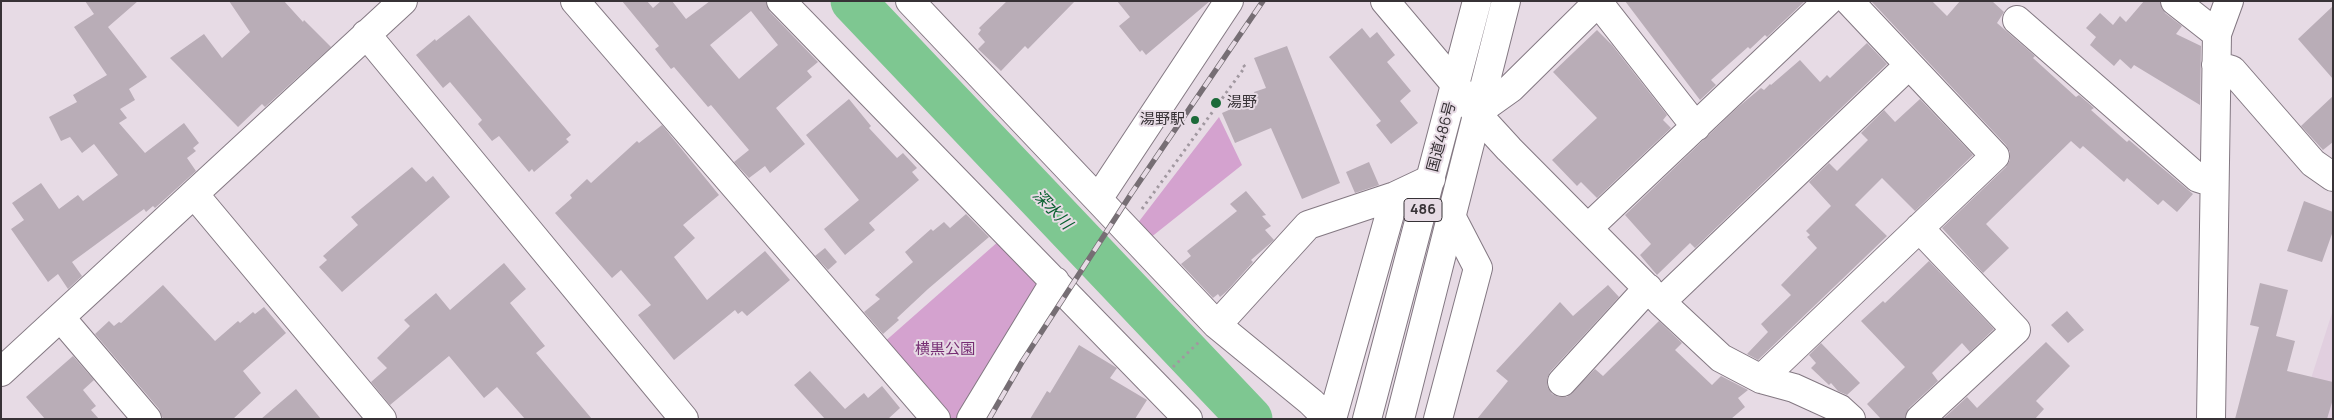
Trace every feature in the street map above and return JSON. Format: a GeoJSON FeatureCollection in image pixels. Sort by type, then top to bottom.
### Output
{"type":"FeatureCollection","features":[{"type":"Feature","properties":{"kind":"main road"},"geometry":{"type":"LineString","coordinates":[[1,372],[403,1]]}},
{"type":"Feature","properties":{"kind":"main road"},"geometry":{"type":"LineString","coordinates":[[575,1],[936,419]]}},
{"type":"Feature","properties":{"kind":"main road"},"geometry":{"type":"LineString","coordinates":[[781,1],[1055,281],[1175,415]]}},
{"type":"Feature","properties":{"kind":"main road"},"geometry":{"type":"LineString","coordinates":[[910,1],[1126,230],[1211,331],[1311,402],[1330,419],[1395,196]]}},
{"type":"Feature","properties":{"kind":"main road"},"geometry":{"type":"LineString","coordinates":[[1098,200],[1229,1]]}},
{"type":"Feature","properties":{"kind":"main road"},"geometry":{"type":"LineString","coordinates":[[1385,1],[1456,84],[1476,113],[1588,228],[1721,358],[1761,379],[1794,388],[1840,409],[1851,419]]}},
{"type":"Feature","properties":{"kind":"main road","name":"国道486号"},"geometry":{"type":"LineString","coordinates":[[1367,419],[1477,1]]}},
{"type":"Feature","properties":{"kind":"main road","name":"国道486号"},"geometry":{"type":"LineString","coordinates":[[1400,419],[1476,113],[1506,1]]}},
{"type":"Feature","properties":{"kind":"main road"},"geometry":{"type":"LineString","coordinates":[[1588,228],[1828,1]]}},
{"type":"Feature","properties":{"kind":"main road"},"geometry":{"type":"LineString","coordinates":[[1761,379],[1995,156],[1849,1]]}},
{"type":"Feature","properties":{"kind":"main road"},"geometry":{"type":"LineString","coordinates":[[2175,1],[2217,34]]}},
{"type":"Feature","properties":{"kind":"main road"},"geometry":{"type":"LineString","coordinates":[[2211,419],[2217,34],[2228,1]]}},
{"type":"Feature","properties":{"kind":"main road"},"geometry":{"type":"LineString","coordinates":[[1476,113],[1511,88],[1598,2],[1696,127]]}},
{"type":"Feature","properties":{"kind":"main road"},"geometry":{"type":"LineString","coordinates":[[2017,20],[2198,178],[2214,183]]}},
{"type":"Feature","properties":{"kind":"main road"},"geometry":{"type":"LineString","coordinates":[[366,34],[684,419]]}},
{"type":"Feature","properties":{"kind":"main road"},"geometry":{"type":"LineString","coordinates":[[1562,382],[1655,295],[1909,65]]}},
{"type":"Feature","properties":{"kind":"main road"},"geometry":{"type":"LineString","coordinates":[[2216,65],[2232,70],[2314,163],[2333,177]]}},
{"type":"Feature","properties":{"kind":"main road"},"geometry":{"type":"LineString","coordinates":[[1211,331],[1308,225],[1395,196],[1431,179]]}},
{"type":"Feature","properties":{"kind":"main road"},"geometry":{"type":"LineString","coordinates":[[194,194],[382,419]]}},
{"type":"Feature","properties":{"kind":"main road"},"geometry":{"type":"LineString","coordinates":[[1438,419],[1478,268],[1451,216]]}},
{"type":"Feature","properties":{"kind":"main road"},"geometry":{"type":"LineString","coordinates":[[1919,228],[2016,330],[1920,419]]}},
{"type":"Feature","properties":{"kind":"main road"},"geometry":{"type":"LineString","coordinates":[[971,419],[1055,281]]}},
{"type":"Feature","properties":{"kind":"main road"},"geometry":{"type":"LineString","coordinates":[[61,318],[147,419]]}},
{"type":"Feature","properties":{"kind":"path"},"geometry":{"type":"LineString","coordinates":[[1126,230],[1217,108],[1245,67],[1241,62]]}},
{"type":"Feature","properties":{"kind":"path"},"geometry":{"type":"LineString","coordinates":[[1171,369],[1211,331]]}},
{"type":"Feature","properties":{"kind":"shaded area"},"geometry":{"type":"Polygon","coordinates":[[[2333,310],[2333,419],[2298,419],[2333,310]]]}},
{"type":"Feature","properties":{"kind":"green space"},"geometry":{"type":"Polygon","coordinates":[[[1219,117],[1242,165],[1150,238],[1137,224],[1219,117]]]}},
{"type":"Feature","properties":{"kind":"green space","name":"横黒公園"},"geometry":{"type":"Polygon","coordinates":[[[1000,240],[1040,279],[956,419],[948,419],[882,344],[1000,240]]]}},
{"type":"Feature","properties":{"kind":"building"},"geometry":{"type":"Polygon","coordinates":[[[85,1],[138,1],[108,27],[147,77],[129,89],[135,100],[120,109],[127,118],[119,123],[145,153],[184,123],[199,143],[193,148],[196,151],[187,158],[196,171],[155,208],[153,206],[146,212],[144,209],[72,262],[82,276],[68,289],[58,274],[48,282],[11,229],[24,220],[12,203],[41,183],[59,209],[78,195],[83,201],[118,175],[94,144],[82,153],[70,137],[61,141],[49,117],[77,102],[73,95],[107,75],[74,27],[94,14],[85,1]]]}},
{"type":"Feature","properties":{"kind":"building"},"geometry":{"type":"Polygon","coordinates":[[[229,1],[284,1],[303,22],[304,20],[331,47],[265,107],[262,104],[238,127],[170,58],[204,34],[222,58],[250,32],[229,1]]]}},
{"type":"Feature","properties":{"kind":"building"},"geometry":{"type":"Polygon","coordinates":[[[622,1],[647,1],[653,8],[661,1],[672,1],[686,19],[710,1],[766,1],[770,12],[818,62],[807,71],[812,77],[776,108],[805,144],[770,173],[765,166],[749,178],[734,162],[749,150],[711,105],[708,107],[674,67],[671,69],[655,49],[659,46],[622,1]],[[751,11],[710,45],[739,79],[778,45],[751,11]]]}},
{"type":"Feature","properties":{"kind":"building"},"geometry":{"type":"Polygon","coordinates":[[[1007,1],[1075,1],[1028,49],[1025,46],[1001,71],[978,49],[985,42],[978,34],[981,30],[979,28],[1007,1]]]}},
{"type":"Feature","properties":{"kind":"building"},"geometry":{"type":"Polygon","coordinates":[[[1117,1],[1210,1],[1146,55],[1142,50],[1140,52],[1119,26],[1130,17],[1117,1]]]}},
{"type":"Feature","properties":{"kind":"building"},"geometry":{"type":"Polygon","coordinates":[[[1625,1],[1805,1],[1767,37],[1765,35],[1750,49],[1748,47],[1711,80],[1716,85],[1700,100],[1625,1]]]}},
{"type":"Feature","properties":{"kind":"building"},"geometry":{"type":"Polygon","coordinates":[[[1871,1],[1932,1],[1947,16],[1960,1],[1992,1],[2004,12],[1997,23],[2035,56],[2033,58],[2076,97],[2079,95],[2094,108],[2091,110],[2127,142],[2129,140],[2193,194],[2177,212],[2163,200],[2158,205],[2127,178],[2124,182],[2083,146],[2080,149],[2071,141],[1986,224],[2009,248],[1983,273],[1942,228],[2006,167],[2010,160],[2010,152],[2006,145],[1871,1]]]}},
{"type":"Feature","properties":{"kind":"building"},"geometry":{"type":"Polygon","coordinates":[[[2144,1],[2160,1],[2165,13],[2182,26],[2176,34],[2201,46],[2200,105],[2134,65],[2131,69],[2120,59],[2114,66],[2090,45],[2096,37],[2086,28],[2100,13],[2113,25],[2120,16],[2126,22],[2144,1]]]}},
{"type":"Feature","properties":{"kind":"building"},"geometry":{"type":"Polygon","coordinates":[[[2333,6],[2333,79],[2298,39],[2333,6]]]}},
{"type":"Feature","properties":{"kind":"building"},"geometry":{"type":"Polygon","coordinates":[[[469,15],[571,135],[566,139],[569,142],[534,172],[532,169],[529,172],[499,136],[492,141],[478,124],[482,120],[450,82],[443,88],[416,55],[469,15]]]}},
{"type":"Feature","properties":{"kind":"building"},"geometry":{"type":"Polygon","coordinates":[[[1362,28],[1370,38],[1377,32],[1395,55],[1387,62],[1411,91],[1400,101],[1418,123],[1391,144],[1376,125],[1381,121],[1329,57],[1362,28]]]}},
{"type":"Feature","properties":{"kind":"building"},"geometry":{"type":"Polygon","coordinates":[[[1597,30],[1612,45],[1667,115],[1663,120],[1671,128],[1597,198],[1581,182],[1577,186],[1552,160],[1597,118],[1553,72],[1597,30]]]}},
{"type":"Feature","properties":{"kind":"building"},"geometry":{"type":"Polygon","coordinates":[[[1867,43],[1887,64],[1695,248],[1690,243],[1657,275],[1640,255],[1651,244],[1625,215],[1737,108],[1761,88],[1764,90],[1771,85],[1800,60],[1820,82],[1827,75],[1830,78],[1867,43]]]}},
{"type":"Feature","properties":{"kind":"building"},"geometry":{"type":"Polygon","coordinates":[[[1287,46],[1340,183],[1302,199],[1271,128],[1235,143],[1222,113],[1256,98],[1254,92],[1266,88],[1254,58],[1287,46]]]}},
{"type":"Feature","properties":{"kind":"building"},"geometry":{"type":"Polygon","coordinates":[[[2333,96],[2333,142],[2323,150],[2301,126],[2333,96]]]}},
{"type":"Feature","properties":{"kind":"building"},"geometry":{"type":"Polygon","coordinates":[[[849,99],[871,126],[869,128],[897,158],[903,153],[917,168],[912,172],[919,180],[869,223],[875,230],[845,255],[824,229],[859,200],[806,135],[849,99]]]}},
{"type":"Feature","properties":{"kind":"building"},"geometry":{"type":"Polygon","coordinates":[[[1920,99],[1973,155],[1915,211],[1882,178],[1855,205],[1887,236],[1758,360],[1747,354],[1768,332],[1761,324],[1791,295],[1781,285],[1817,248],[1807,237],[1810,235],[1806,231],[1831,206],[1809,182],[1829,163],[1837,171],[1868,140],[1861,133],[1884,110],[1895,122],[1920,99]]]}},
{"type":"Feature","properties":{"kind":"building"},"geometry":{"type":"Polygon","coordinates":[[[662,125],[719,195],[683,225],[695,238],[674,257],[707,300],[765,251],[790,280],[747,316],[742,311],[738,314],[735,310],[674,360],[638,315],[651,305],[621,270],[612,278],[555,213],[572,198],[570,195],[587,179],[591,183],[637,141],[639,143],[662,125]]]}},
{"type":"Feature","properties":{"kind":"building"},"geometry":{"type":"Polygon","coordinates":[[[1369,162],[1379,185],[1355,193],[1346,172],[1369,162]]]}},
{"type":"Feature","properties":{"kind":"building"},"geometry":{"type":"Polygon","coordinates":[[[412,167],[426,182],[433,176],[450,197],[342,292],[319,267],[327,260],[323,256],[358,225],[351,217],[412,167]]]}},
{"type":"Feature","properties":{"kind":"building"},"geometry":{"type":"Polygon","coordinates":[[[1246,191],[1266,215],[1262,216],[1271,226],[1265,230],[1274,240],[1251,260],[1253,262],[1227,291],[1220,297],[1218,294],[1213,298],[1181,264],[1191,256],[1187,251],[1237,211],[1230,204],[1246,191]]]}},
{"type":"Feature","properties":{"kind":"building"},"geometry":{"type":"Polygon","coordinates":[[[2304,201],[2333,212],[2333,231],[2322,262],[2287,251],[2304,201]]]}},
{"type":"Feature","properties":{"kind":"building"},"geometry":{"type":"Polygon","coordinates":[[[966,214],[989,237],[928,289],[883,334],[864,312],[880,299],[875,295],[913,262],[905,252],[931,229],[933,231],[944,222],[950,228],[966,214]]]}},
{"type":"Feature","properties":{"kind":"building"},"geometry":{"type":"Polygon","coordinates":[[[825,248],[837,262],[828,270],[815,256],[825,248]]]}},
{"type":"Feature","properties":{"kind":"building"},"geometry":{"type":"Polygon","coordinates":[[[1929,261],[1994,329],[1970,352],[1962,343],[1932,373],[1938,381],[1909,408],[1905,419],[1881,419],[1867,404],[1905,367],[1861,321],[1883,301],[1885,303],[1929,261]]]}},
{"type":"Feature","properties":{"kind":"building"},"geometry":{"type":"Polygon","coordinates":[[[504,263],[526,289],[510,303],[545,346],[536,353],[592,419],[525,419],[497,387],[484,398],[449,356],[390,405],[371,382],[387,368],[377,358],[410,326],[404,320],[436,293],[450,310],[504,263]]]}},
{"type":"Feature","properties":{"kind":"building"},"geometry":{"type":"Polygon","coordinates":[[[2260,283],[2288,290],[2276,336],[2295,341],[2287,371],[2333,382],[2333,399],[2327,419],[2235,419],[2259,327],[2250,325],[2260,283]]]}},
{"type":"Feature","properties":{"kind":"building"},"geometry":{"type":"Polygon","coordinates":[[[163,285],[215,341],[238,321],[240,323],[253,312],[255,314],[264,307],[286,333],[243,371],[261,393],[233,419],[163,419],[159,409],[95,334],[109,321],[114,326],[119,322],[121,323],[163,285]]]}},
{"type":"Feature","properties":{"kind":"building"},"geometry":{"type":"Polygon","coordinates":[[[1608,285],[1619,297],[1550,372],[1547,386],[1552,394],[1559,397],[1567,397],[1595,369],[1603,376],[1659,321],[1682,343],[1675,350],[1712,385],[1721,376],[1748,390],[1738,398],[1745,407],[1731,419],[1477,419],[1508,381],[1496,371],[1560,302],[1573,316],[1608,285]]]}},
{"type":"Feature","properties":{"kind":"building"},"geometry":{"type":"Polygon","coordinates":[[[2067,311],[2084,330],[2068,343],[2051,325],[2067,311]]]}},
{"type":"Feature","properties":{"kind":"building"},"geometry":{"type":"Polygon","coordinates":[[[2046,342],[2070,366],[2036,401],[2044,409],[2035,419],[1943,419],[1967,397],[1977,408],[2046,342]]]}},
{"type":"Feature","properties":{"kind":"building"},"geometry":{"type":"Polygon","coordinates":[[[1821,343],[1860,383],[1847,395],[1838,391],[1831,383],[1829,385],[1811,368],[1816,363],[1809,355],[1821,343]]]}},
{"type":"Feature","properties":{"kind":"building"},"geometry":{"type":"Polygon","coordinates":[[[1079,345],[1117,368],[1110,378],[1147,400],[1135,419],[1030,419],[1047,391],[1050,393],[1079,345]]]}},
{"type":"Feature","properties":{"kind":"building"},"geometry":{"type":"Polygon","coordinates":[[[73,356],[94,380],[83,390],[96,406],[91,410],[99,419],[45,419],[26,397],[73,356]]]}},
{"type":"Feature","properties":{"kind":"building"},"geometry":{"type":"Polygon","coordinates":[[[810,371],[845,409],[864,393],[868,398],[882,386],[900,408],[888,419],[825,419],[794,385],[810,371]]]}},
{"type":"Feature","properties":{"kind":"building"},"geometry":{"type":"Polygon","coordinates":[[[296,389],[321,419],[261,419],[296,389]]]}},
{"type":"Feature","properties":{"kind":"waterway","name":"深水川"},"geometry":{"type":"LineString","coordinates":[[853,1],[1250,419]]}},
{"type":"Feature","properties":{"kind":"railway"},"geometry":{"type":"LineString","coordinates":[[989,419],[1022,362],[1131,194],[1263,1]]}},
{"type":"Feature","properties":{"kind":"place","name":"湯野"},"geometry":{"type":"Point","coordinates":[1216,103]}},
{"type":"Feature","properties":{"kind":"place","name":"湯野駅"},"geometry":{"type":"Point","coordinates":[1195,120]}}]}
